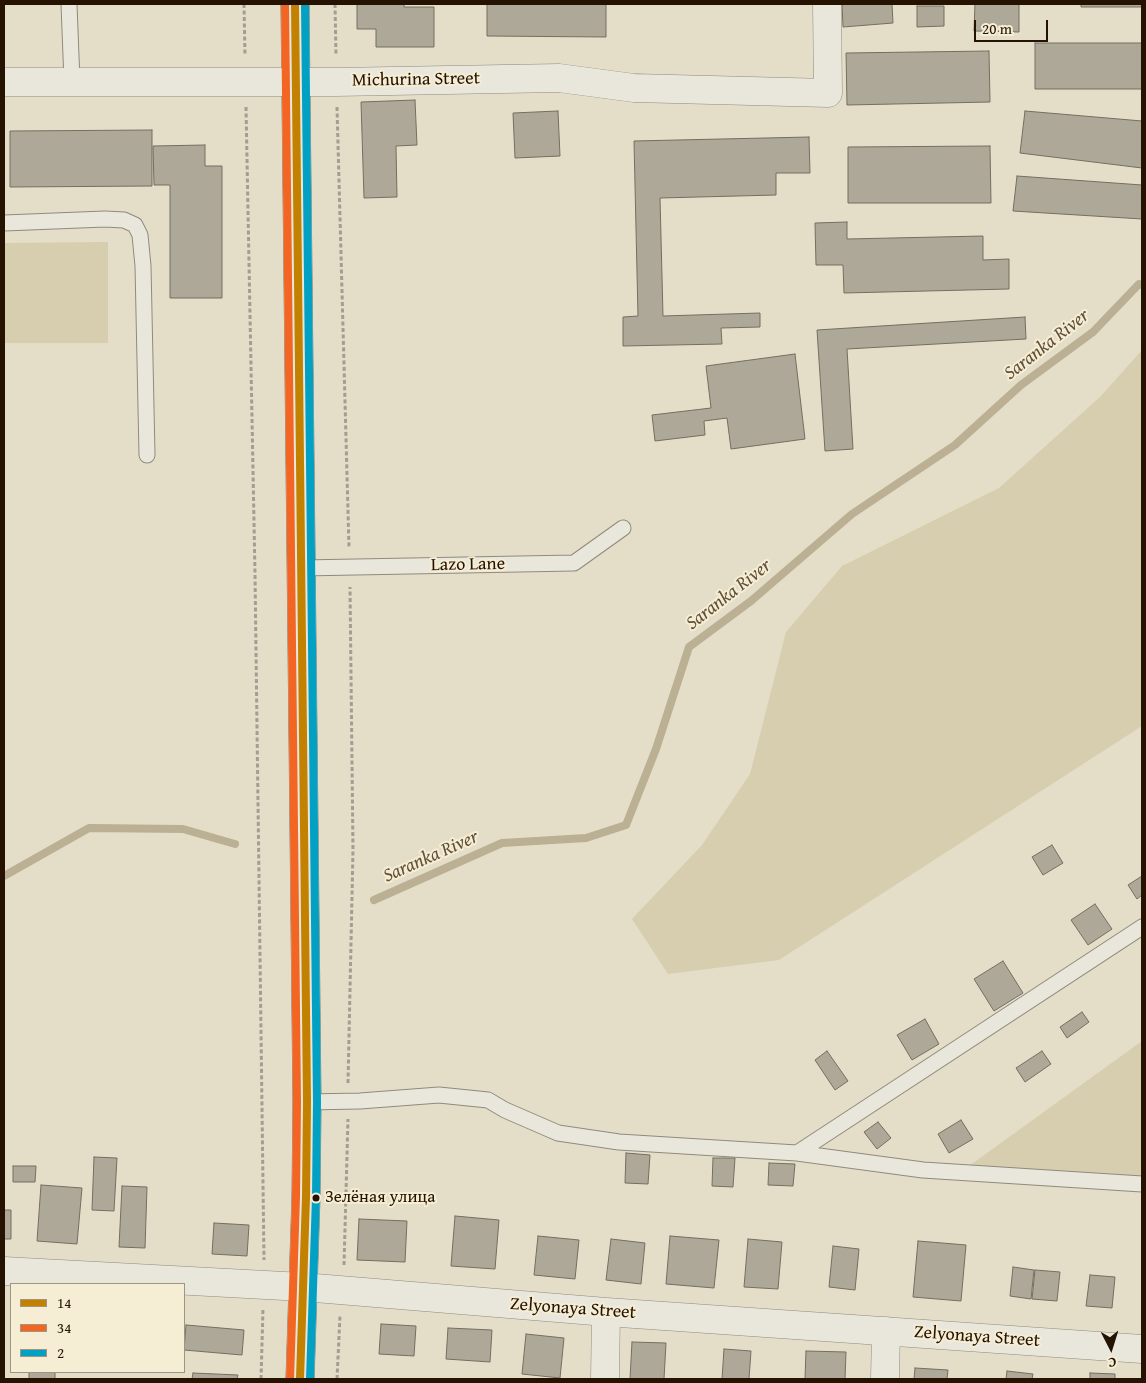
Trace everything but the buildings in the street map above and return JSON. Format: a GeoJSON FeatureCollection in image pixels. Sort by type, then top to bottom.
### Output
{"type":"FeatureCollection","features":[{"type":"Feature","properties":{"kind":"street"},"geometry":{"type":"LineString","coordinates":[[295,4],[307,1102],[304,1287],[300,1379]]}},
{"type":"Feature","properties":{"kind":"street","name":"Michurina Street"},"geometry":{"type":"LineString","coordinates":[[4,82],[336,82],[559,78],[634,88],[828,93],[827,4]]}},
{"type":"Feature","properties":{"kind":"street","name":"Zelyonaya Street"},"geometry":{"type":"LineString","coordinates":[[4,1271],[304,1287],[606,1312],[1142,1348]]}},
{"type":"Feature","properties":{"kind":"street"},"geometry":{"type":"LineString","coordinates":[[605,1379],[606,1312]]}},
{"type":"Feature","properties":{"kind":"street"},"geometry":{"type":"LineString","coordinates":[[885,1379],[886,1331]]}},
{"type":"Feature","properties":{"kind":"lane"},"geometry":{"type":"LineString","coordinates":[[69,4],[72,82]]}},
{"type":"Feature","properties":{"kind":"lane"},"geometry":{"type":"LineString","coordinates":[[4,223],[105,219],[124,220],[135,225],[140,235],[142,266],[147,455]]}},
{"type":"Feature","properties":{"kind":"lane","name":"Lazo Lane"},"geometry":{"type":"LineString","coordinates":[[301,568],[574,563],[623,528]]}},
{"type":"Feature","properties":{"kind":"lane"},"geometry":{"type":"LineString","coordinates":[[797,1153],[1142,927]]}},
{"type":"Feature","properties":{"kind":"lane"},"geometry":{"type":"LineString","coordinates":[[307,1102],[439,1095],[488,1100],[505,1110],[558,1133],[619,1142],[797,1153],[923,1170],[1142,1184]]}},
{"type":"Feature","properties":{"kind":"path"},"geometry":{"type":"LineString","coordinates":[[244,4],[255,564],[263,1285],[261,1379]]}},
{"type":"Feature","properties":{"kind":"path"},"geometry":{"type":"LineString","coordinates":[[335,4],[350,567],[353,850],[344,1263],[337,1379]]}},
{"type":"Feature","properties":{"kind":"shaded area"},"geometry":{"type":"Polygon","coordinates":[[[108,242],[108,343],[4,343],[4,243],[108,242]]]}},
{"type":"Feature","properties":{"kind":"shaded area"},"geometry":{"type":"Polygon","coordinates":[[[1142,350],[1142,726],[779,960],[668,974],[632,919],[702,845],[750,774],[786,632],[842,566],[999,488],[1101,396],[1142,350]]]}},
{"type":"Feature","properties":{"kind":"shaded area"},"geometry":{"type":"Polygon","coordinates":[[[1142,1041],[1142,1178],[969,1166],[1142,1041]]]}},
{"type":"Feature","properties":{"kind":"waterway","name":"Saranka River"},"geometry":{"type":"LineString","coordinates":[[374,900],[502,843],[586,838],[626,825],[656,749],[689,647],[751,601],[852,514],[955,445],[1021,385],[1093,332],[1139,284],[1142,285]]}},
{"type":"Feature","properties":{"kind":"waterway","name":"Saranka River"},"geometry":{"type":"LineString","coordinates":[[4,876],[89,828],[183,829],[235,844]]}},
{"type":"Feature","properties":{"kind":"transit line","name":"34"},"geometry":{"type":"LineString","coordinates":[[285,4],[297,1102],[290,1379]]}},
{"type":"Feature","properties":{"kind":"transit line","name":"14"},"geometry":{"type":"LineString","coordinates":[[295,4],[307,1102],[300,1379]]}},
{"type":"Feature","properties":{"kind":"transit line","name":"2"},"geometry":{"type":"LineString","coordinates":[[305,4],[317,1102],[310,1379]]}},
{"type":"Feature","properties":{"kind":"place","name":"Зелёная улица"},"geometry":{"type":"Point","coordinates":[316,1198]}}]}
